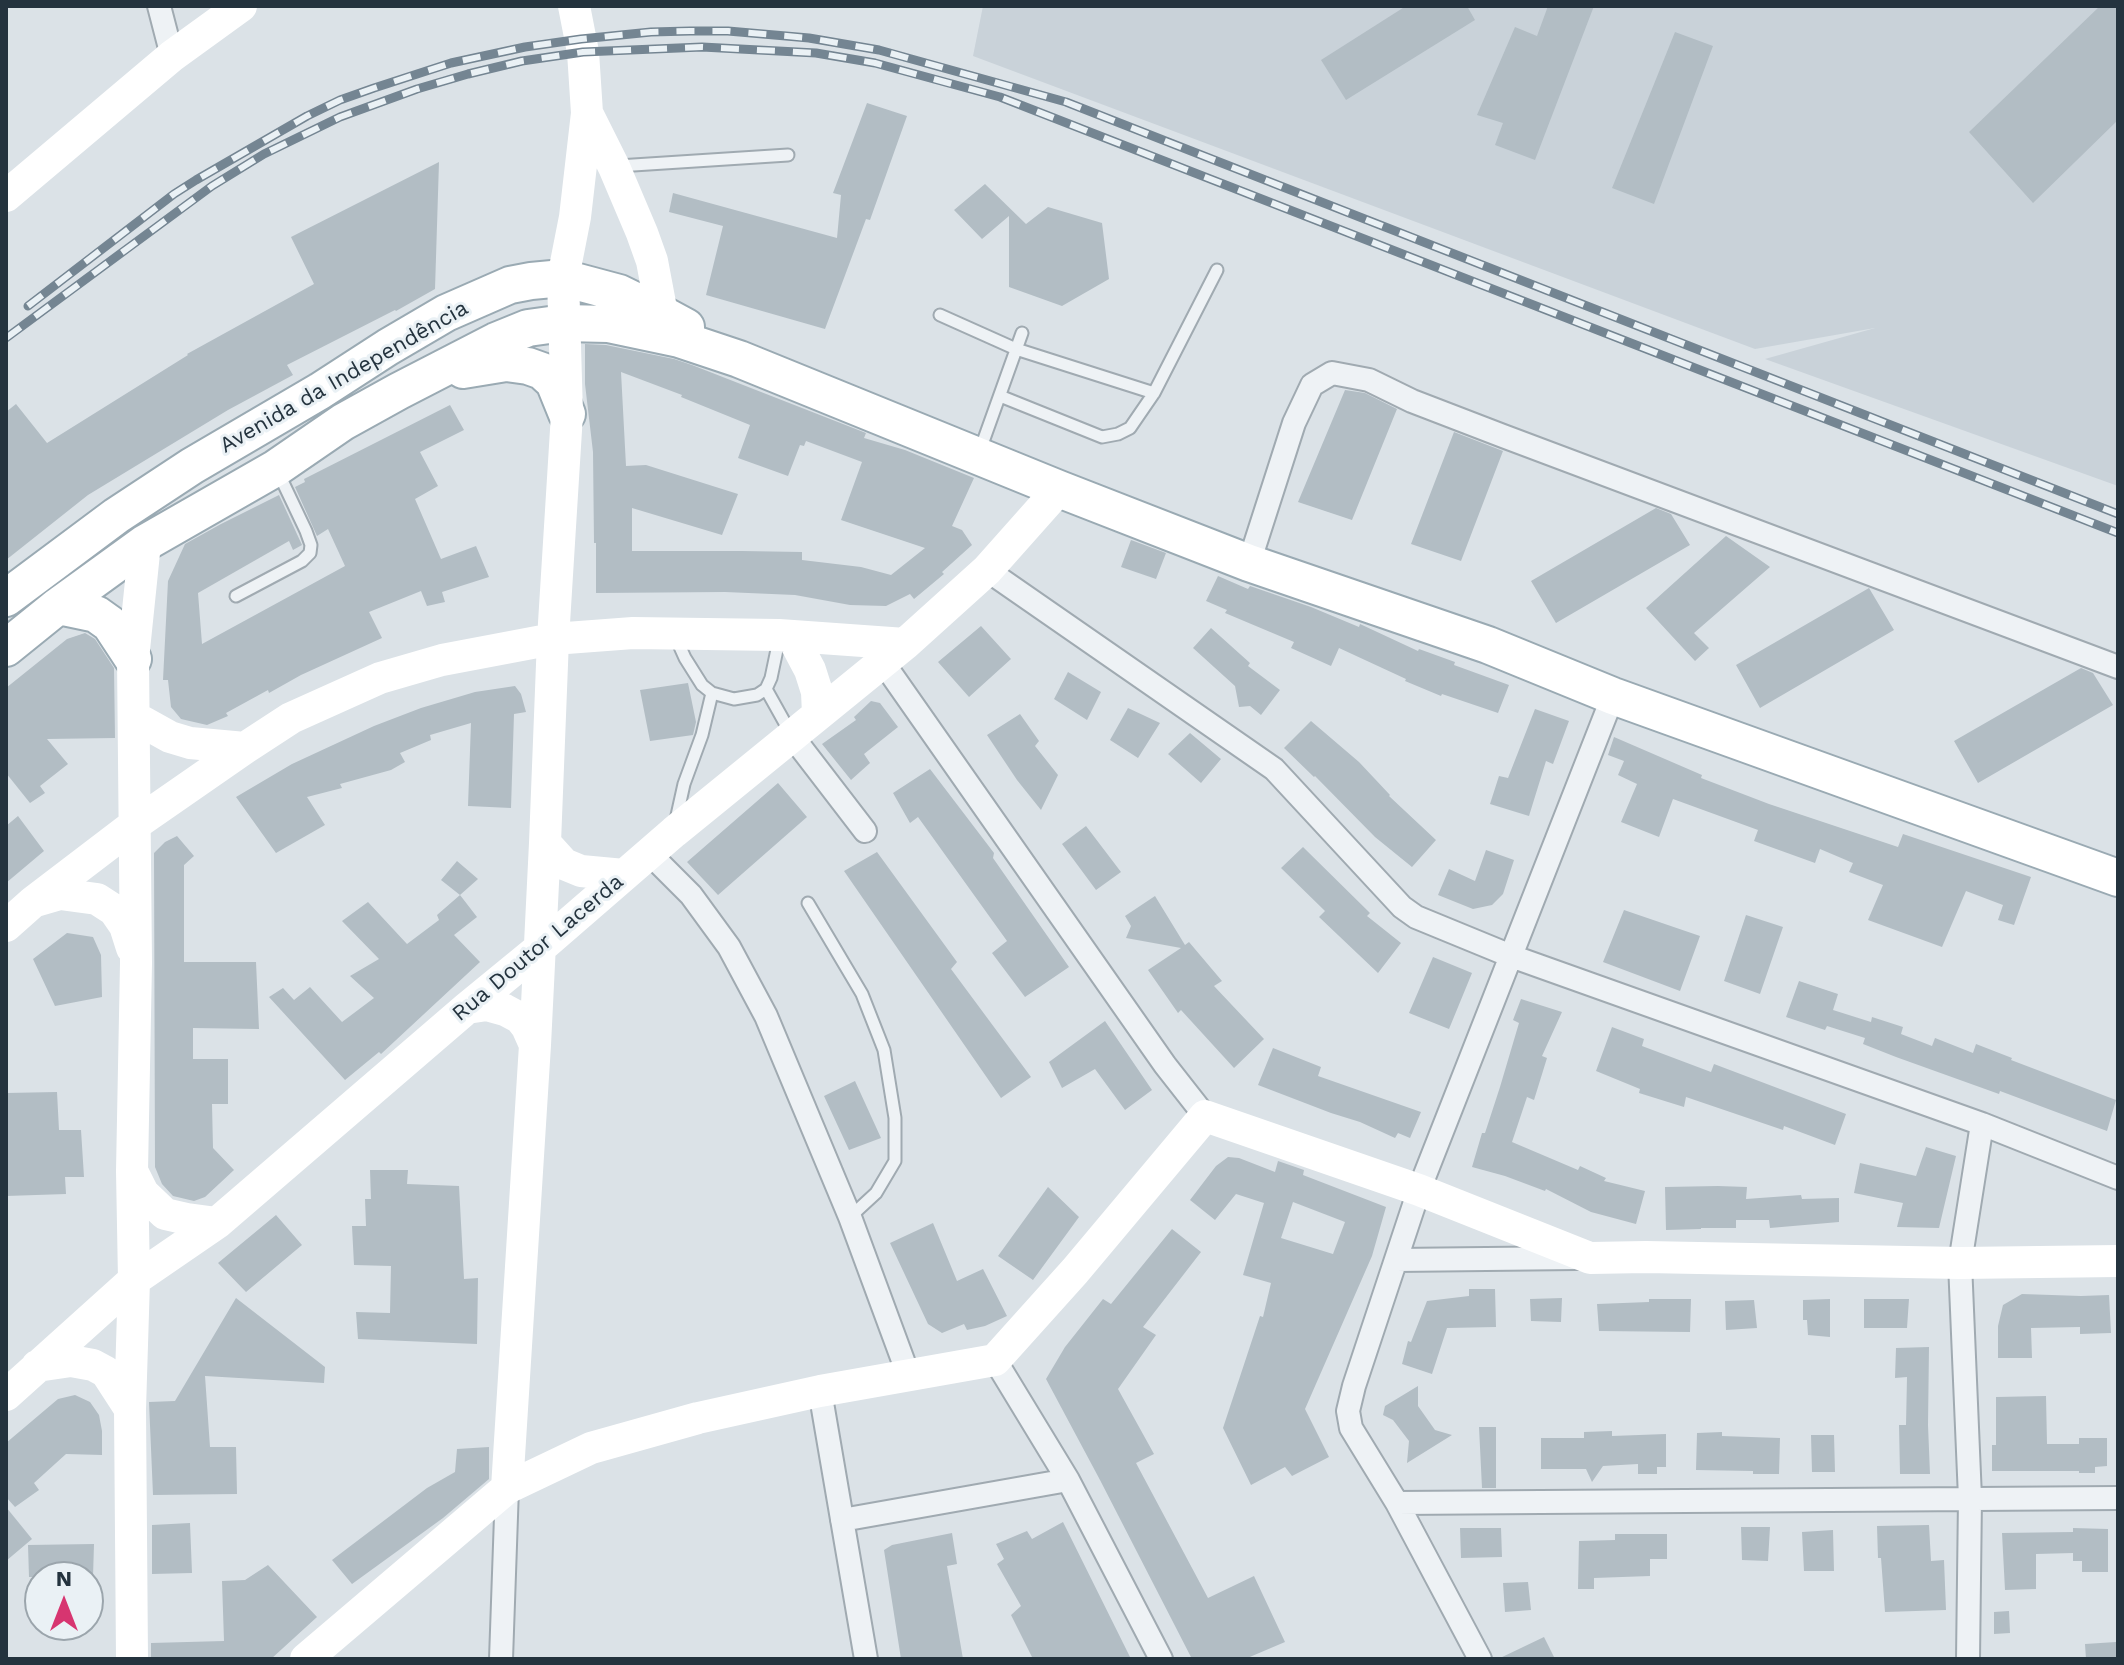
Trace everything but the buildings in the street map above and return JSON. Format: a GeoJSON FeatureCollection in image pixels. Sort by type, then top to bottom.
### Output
{"type":"FeatureCollection","features":[{"type":"Feature","properties":{"kind":"main road"},"geometry":{"type":"LineString","coordinates":[[6,196],[172,56],[241,6]]}},
{"type":"Feature","properties":{"kind":"main road"},"geometry":{"type":"LineString","coordinates":[[507,1488],[535,1045],[553,639],[567,414],[563,278],[575,217],[587,113],[583,52],[574,6]]}},
{"type":"Feature","properties":{"kind":"main road"},"geometry":{"type":"LineString","coordinates":[[587,113],[614,167],[652,261],[662,314]]}},
{"type":"Feature","properties":{"kind":"main road"},"geometry":{"type":"LineString","coordinates":[[575,217],[591,207],[614,202],[625,205],[634,213]]}},
{"type":"Feature","properties":{"kind":"main road","name":"Avenida da Independência"},"geometry":{"type":"LineString","coordinates":[[6,598],[116,516],[192,466],[446,313],[510,285],[563,278],[619,293],[739,359]]}},
{"type":"Feature","properties":{"kind":"main road","name":"Avenida da Independência"},"geometry":{"type":"LineString","coordinates":[[6,648],[145,543],[276,468],[343,422],[471,354],[528,328],[564,323],[608,324],[679,339],[739,359]]}},
{"type":"Feature","properties":{"kind":"main road"},"geometry":{"type":"LineString","coordinates":[[739,359],[1249,563],[1488,645],[1613,696],[2118,878]]}},
{"type":"Feature","properties":{"kind":"main road"},"geometry":{"type":"LineString","coordinates":[[427,378],[481,365],[506,363],[528,366],[542,371],[554,382],[567,414]]}},
{"type":"Feature","properties":{"kind":"main road"},"geometry":{"type":"LineString","coordinates":[[320,391],[343,422]]}},
{"type":"Feature","properties":{"kind":"main road","name":"Rua Doutor Lacerda"},"geometry":{"type":"LineString","coordinates":[[6,1395],[134,1280],[217,1223],[624,875],[894,652],[987,570],[1059,489]]}},
{"type":"Feature","properties":{"kind":"main road"},"geometry":{"type":"LineString","coordinates":[[132,1659],[130,1409],[136,963],[133,659],[145,543]]}},
{"type":"Feature","properties":{"kind":"main road"},"geometry":{"type":"LineString","coordinates":[[58,606],[96,614],[110,624],[133,659]]}},
{"type":"Feature","properties":{"kind":"main road"},"geometry":{"type":"LineString","coordinates":[[6,926],[134,825],[245,748],[291,718],[380,678],[442,660],[553,639],[633,633],[786,636],[894,652]]}},
{"type":"Feature","properties":{"kind":"main road"},"geometry":{"type":"LineString","coordinates":[[786,636],[810,670],[817,692],[818,714]]}},
{"type":"Feature","properties":{"kind":"main road"},"geometry":{"type":"LineString","coordinates":[[134,717],[170,737],[190,743],[245,748]]}},
{"type":"Feature","properties":{"kind":"main road"},"geometry":{"type":"LineString","coordinates":[[545,843],[564,864],[581,871],[624,875]]}},
{"type":"Feature","properties":{"kind":"main road"},"geometry":{"type":"LineString","coordinates":[[33,902],[60,894],[97,899],[114,910],[125,926],[136,963]]}},
{"type":"Feature","properties":{"kind":"main road"},"geometry":{"type":"LineString","coordinates":[[467,1008],[487,1005],[520,1018],[535,1045]]}},
{"type":"Feature","properties":{"kind":"main road"},"geometry":{"type":"LineString","coordinates":[[306,1659],[507,1488],[591,1448],[698,1418],[820,1391],[995,1360],[1075,1271],[1205,1116],[1419,1190],[1590,1258],[1960,1263],[2118,1261]]}},
{"type":"Feature","properties":{"kind":"main road"},"geometry":{"type":"LineString","coordinates":[[132,1171],[143,1193],[165,1214],[217,1223]]}},
{"type":"Feature","properties":{"kind":"main road"},"geometry":{"type":"LineString","coordinates":[[37,1366],[71,1361],[93,1365],[106,1372],[130,1409]]}},
{"type":"Feature","properties":{"kind":"street"},"geometry":{"type":"LineString","coordinates":[[159,6],[172,56]]}},
{"type":"Feature","properties":{"kind":"street"},"geometry":{"type":"LineString","coordinates":[[1249,563],[1294,423],[1312,385],[1332,373],[1369,380],[1412,401],[2118,667]]}},
{"type":"Feature","properties":{"kind":"street"},"geometry":{"type":"LineString","coordinates":[[987,570],[1274,769],[1402,907],[1416,917],[1511,956],[1982,1124],[2118,1178]]}},
{"type":"Feature","properties":{"kind":"street"},"geometry":{"type":"LineString","coordinates":[[894,652],[1165,1065],[1205,1116]]}},
{"type":"Feature","properties":{"kind":"street"},"geometry":{"type":"LineString","coordinates":[[1480,1659],[1397,1503],[1351,1428],[1348,1411],[1419,1190],[1613,696]]}},
{"type":"Feature","properties":{"kind":"street"},"geometry":{"type":"LineString","coordinates":[[792,736],[865,831]]}},
{"type":"Feature","properties":{"kind":"street"},"geometry":{"type":"LineString","coordinates":[[662,843],[691,895],[729,947],[766,1016],[850,1217],[908,1374]]}},
{"type":"Feature","properties":{"kind":"street"},"geometry":{"type":"LineString","coordinates":[[1968,1659],[1970,1498],[1960,1263],[1982,1124]]}},
{"type":"Feature","properties":{"kind":"street"},"geometry":{"type":"LineString","coordinates":[[1396,1260],[1590,1258]]}},
{"type":"Feature","properties":{"kind":"street"},"geometry":{"type":"LineString","coordinates":[[995,1360],[1068,1480],[1161,1659]]}},
{"type":"Feature","properties":{"kind":"street"},"geometry":{"type":"LineString","coordinates":[[820,1391],[866,1659]]}},
{"type":"Feature","properties":{"kind":"street"},"geometry":{"type":"LineString","coordinates":[[842,1520],[1068,1480]]}},
{"type":"Feature","properties":{"kind":"street"},"geometry":{"type":"LineString","coordinates":[[501,1659],[507,1488]]}},
{"type":"Feature","properties":{"kind":"street"},"geometry":{"type":"LineString","coordinates":[[1397,1503],[2118,1498]]}},
{"type":"Feature","properties":{"kind":"lane"},"geometry":{"type":"LineString","coordinates":[[614,167],[788,155]]}},
{"type":"Feature","properties":{"kind":"lane"},"geometry":{"type":"LineString","coordinates":[[1000,396],[1102,437],[1130,428],[1154,393],[1217,270]]}},
{"type":"Feature","properties":{"kind":"lane"},"geometry":{"type":"LineString","coordinates":[[940,315],[1016,349],[1154,393]]}},
{"type":"Feature","properties":{"kind":"lane"},"geometry":{"type":"LineString","coordinates":[[978,456],[1022,333]]}},
{"type":"Feature","properties":{"kind":"lane"},"geometry":{"type":"LineString","coordinates":[[236,596],[302,561],[310,553],[311,545],[306,531],[276,468]]}},
{"type":"Feature","properties":{"kind":"lane"},"geometry":{"type":"LineString","coordinates":[[674,633],[702,685],[712,693],[734,699],[757,695],[766,689],[786,636]]}},
{"type":"Feature","properties":{"kind":"lane"},"geometry":{"type":"LineString","coordinates":[[766,689],[792,736]]}},
{"type":"Feature","properties":{"kind":"lane"},"geometry":{"type":"LineString","coordinates":[[662,843],[702,735],[712,693]]}},
{"type":"Feature","properties":{"kind":"lane"},"geometry":{"type":"LineString","coordinates":[[808,903],[862,994],[884,1050],[895,1118],[895,1161],[876,1193],[850,1217]]}},
{"type":"Feature","properties":{"kind":"shaded area"},"geometry":{"type":"Polygon","coordinates":[[[983,6],[2118,6],[2118,486],[1765,359],[1875,328],[1755,349],[973,56],[983,6]]]}},
{"type":"Feature","properties":{"kind":"railway"},"geometry":{"type":"LineString","coordinates":[[28,306],[196,180],[307,116],[374,88],[451,63],[581,39],[690,31],[809,38],[879,50],[1066,102],[2118,514]]}},
{"type":"Feature","properties":{"kind":"railway"},"geometry":{"type":"LineString","coordinates":[[6,338],[212,186],[264,154],[340,117],[417,89],[522,61],[583,52],[702,47],[816,53],[875,63],[1000,97],[2118,533]]}}]}
